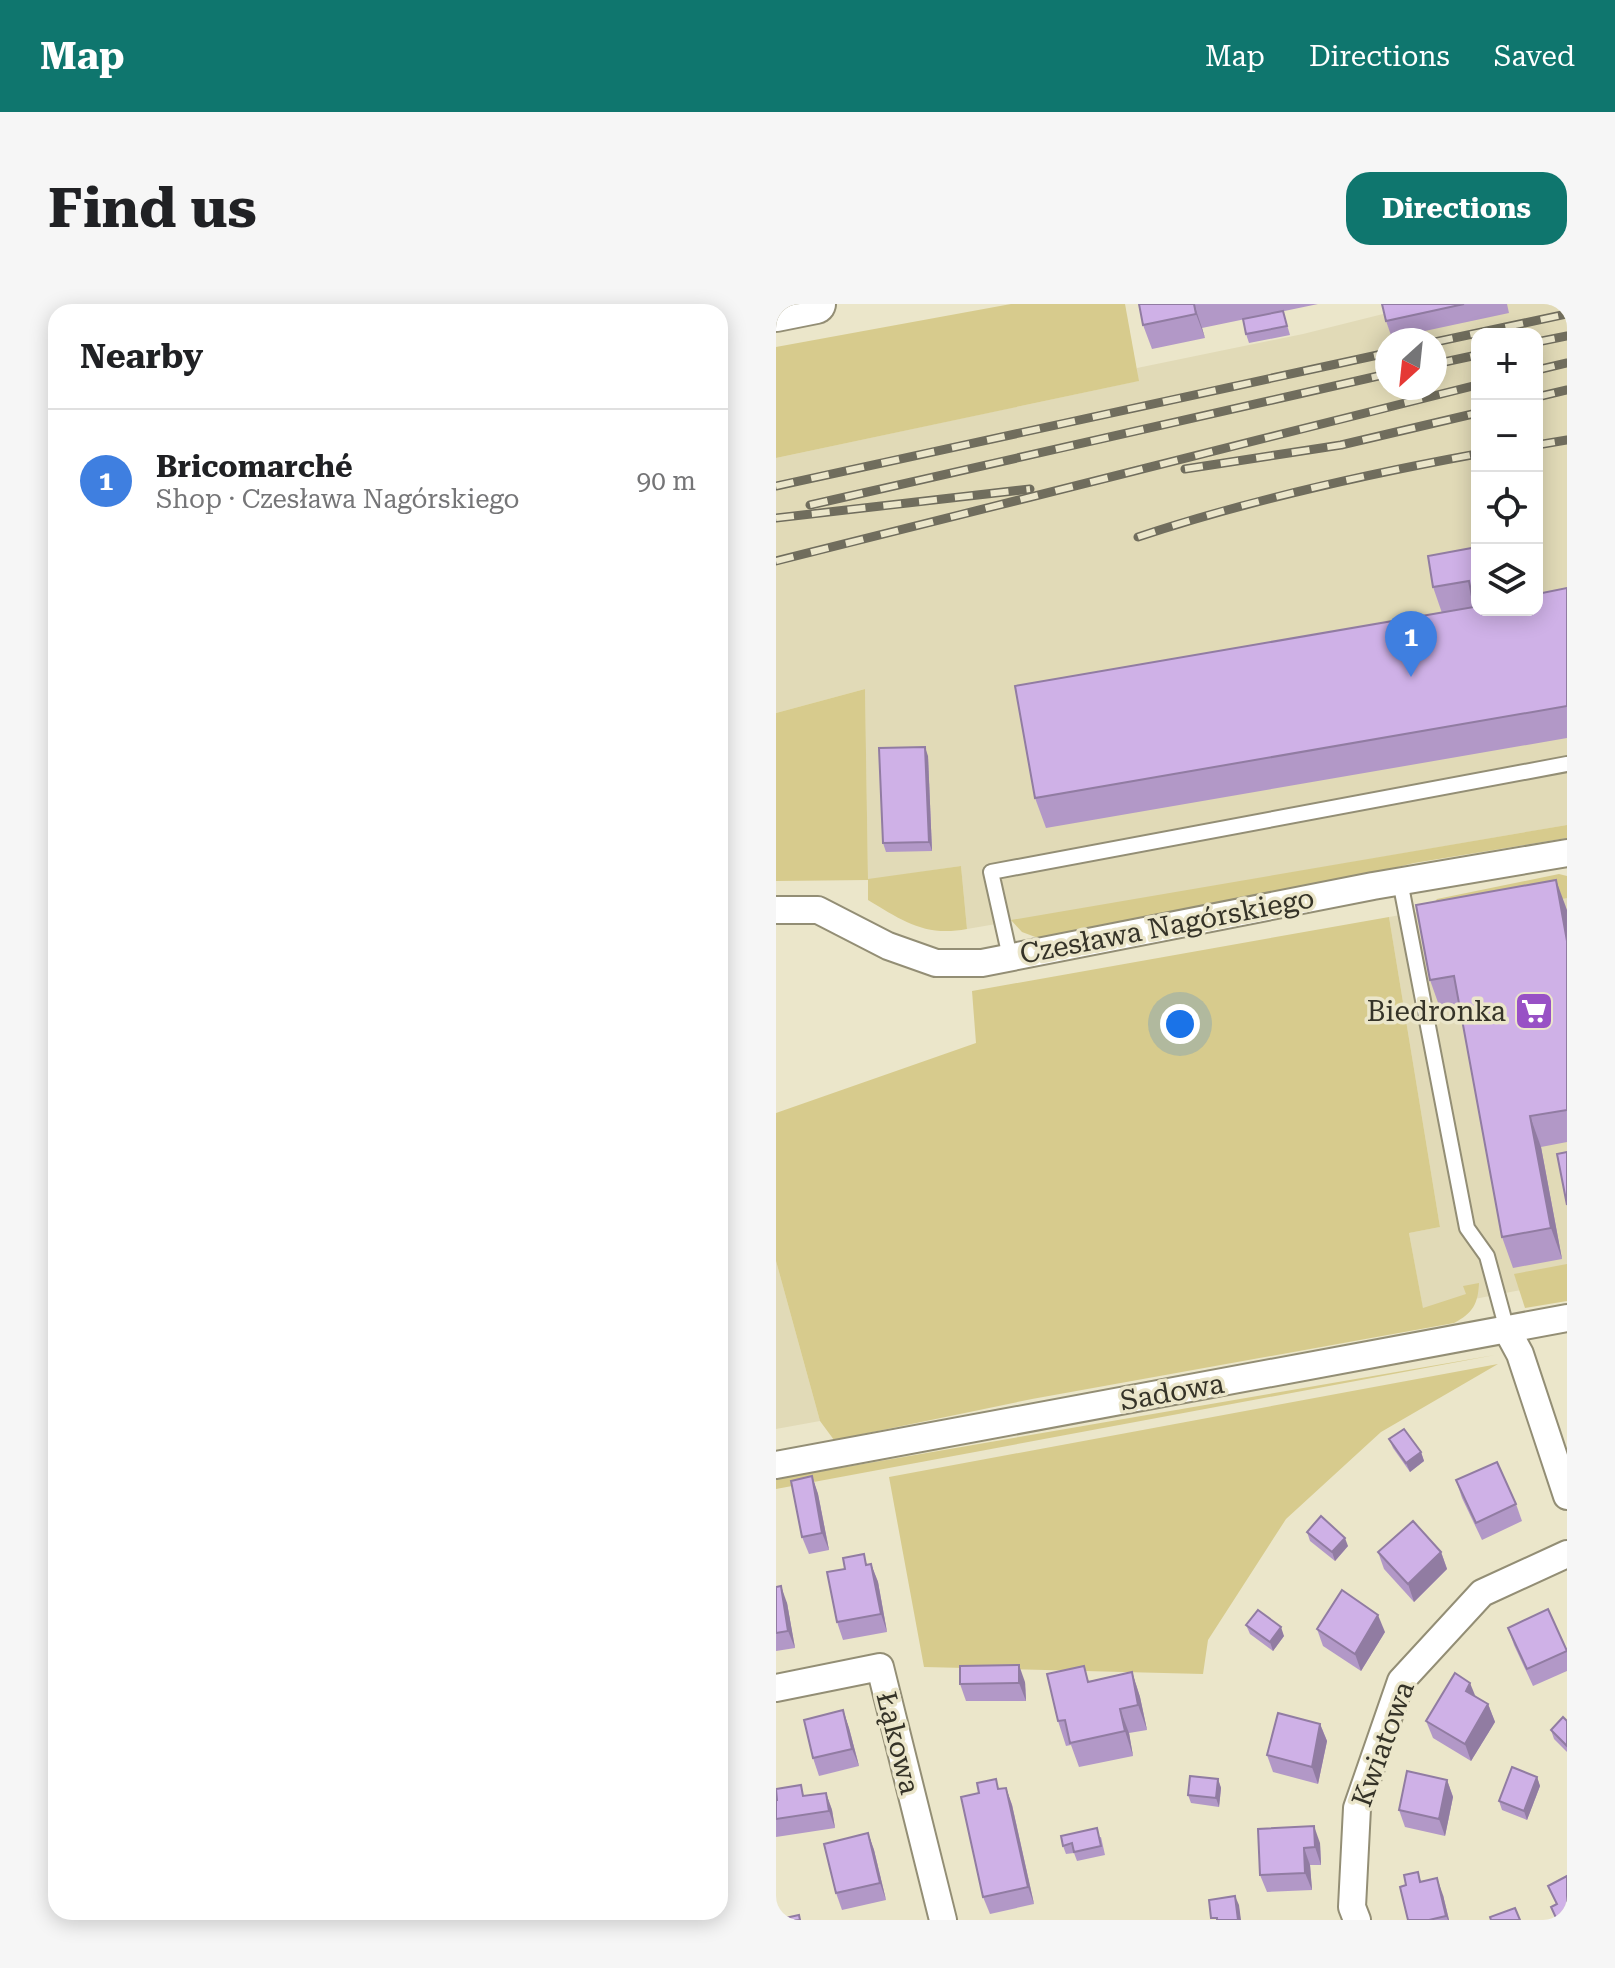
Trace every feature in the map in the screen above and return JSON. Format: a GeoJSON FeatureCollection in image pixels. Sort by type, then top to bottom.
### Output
{"type":"FeatureCollection","features":[{"type":"Feature","properties":{"kind":"street"},"geometry":{"type":"LineString","coordinates":[[776,312],[816,304]]}},
{"type":"Feature","properties":{"kind":"street","name":"Czesława Nagórskiego"},"geometry":{"type":"LineString","coordinates":[[776,910],[818,910],[888,946],[936,963],[982,963],[1400,881],[1567,853]]}},
{"type":"Feature","properties":{"kind":"street","name":"Sadowa"},"geometry":{"type":"LineString","coordinates":[[776,1465],[1567,1318]]}},
{"type":"Feature","properties":{"kind":"street"},"geometry":{"type":"LineString","coordinates":[[1507,1330],[1520,1354],[1567,1496]]}},
{"type":"Feature","properties":{"kind":"street","name":"Kwiatowa"},"geometry":{"type":"LineString","coordinates":[[1357,1920],[1352,1907],[1357,1808],[1401,1681],[1482,1593],[1567,1554]]}},
{"type":"Feature","properties":{"kind":"street","name":"Łąkowa"},"geometry":{"type":"LineString","coordinates":[[776,1688],[880,1667],[943,1920]]}},
{"type":"Feature","properties":{"kind":"lane"},"geometry":{"type":"LineString","coordinates":[[1010,957],[991,872],[1567,764]]}},
{"type":"Feature","properties":{"kind":"lane"},"geometry":{"type":"LineString","coordinates":[[1400,881],[1467,1228],[1487,1256],[1507,1330]]}},
{"type":"Feature","properties":{"kind":"shaded area"},"geometry":{"type":"Polygon","coordinates":[[[1011,304],[1125,304],[1139,381],[776,458],[776,347],[1011,304]]]}},
{"type":"Feature","properties":{"kind":"shaded area"},"geometry":{"type":"Polygon","coordinates":[[[1423,304],[1567,304],[1567,825],[967,929],[961,866],[868,880],[865,689],[776,713],[776,458],[1138,381],[1137,368],[1303,334],[1423,304]]]}},
{"type":"Feature","properties":{"kind":"shaded area"},"geometry":{"type":"Polygon","coordinates":[[[865,689],[868,879],[961,866],[967,929],[939,931],[904,921],[868,900],[868,880],[776,881],[776,713],[865,689]]]}},
{"type":"Feature","properties":{"kind":"shaded area"},"geometry":{"type":"Polygon","coordinates":[[[1567,825],[1567,838],[1414,863],[1322,886],[1038,938],[1022,932],[1011,920],[1567,825]]]}},
{"type":"Feature","properties":{"kind":"shaded area"},"geometry":{"type":"Polygon","coordinates":[[[1559,874],[1567,876],[1567,898],[1426,926],[1429,909],[1437,899],[1559,874]]]}},
{"type":"Feature","properties":{"kind":"shaded area"},"geometry":{"type":"Polygon","coordinates":[[[1567,886],[1567,1281],[1423,1309],[1409,1233],[1440,1227],[1389,917],[1567,886]]]}},
{"type":"Feature","properties":{"kind":"shaded area"},"geometry":{"type":"Polygon","coordinates":[[[1389,917],[1440,1227],[1409,1233],[1423,1308],[1466,1294],[1463,1286],[1479,1283],[1476,1302],[1466,1315],[1454,1323],[1032,1399],[834,1440],[820,1421],[776,1261],[776,1113],[976,1043],[972,991],[1389,917]]]}},
{"type":"Feature","properties":{"kind":"shaded area"},"geometry":{"type":"Polygon","coordinates":[[[776,1261],[820,1421],[776,1429],[776,1261]]]}},
{"type":"Feature","properties":{"kind":"shaded area"},"geometry":{"type":"Polygon","coordinates":[[[1567,1264],[1567,1301],[1525,1308],[1514,1274],[1567,1264]]]}},
{"type":"Feature","properties":{"kind":"shaded area"},"geometry":{"type":"Polygon","coordinates":[[[1495,1355],[776,1489],[776,1479],[1495,1355]]]}},
{"type":"Feature","properties":{"kind":"shaded area"},"geometry":{"type":"Polygon","coordinates":[[[1498,1364],[1381,1432],[1286,1519],[1208,1640],[1203,1674],[924,1667],[889,1477],[1498,1364]]]}},
{"type":"Feature","properties":{"kind":"building"},"geometry":{"type":"Polygon","coordinates":[[[1139,304],[1194,304],[1196,314],[1143,325],[1139,304]]]}},
{"type":"Feature","properties":{"kind":"building"},"geometry":{"type":"Polygon","coordinates":[[[1382,304],[1464,304],[1386,321],[1382,304]]]}},
{"type":"Feature","properties":{"kind":"building"},"geometry":{"type":"Polygon","coordinates":[[[1283,311],[1287,326],[1246,334],[1243,319],[1283,311]]]}},
{"type":"Feature","properties":{"kind":"building"},"geometry":{"type":"Polygon","coordinates":[[[1471,548],[1471,591],[1469,581],[1433,587],[1428,556],[1471,548]]]}},
{"type":"Feature","properties":{"kind":"building"},"geometry":{"type":"Polygon","coordinates":[[[1567,588],[1567,706],[1035,798],[1015,686],[1471,608],[1471,616],[1543,616],[1543,593],[1567,588]]]}},
{"type":"Feature","properties":{"kind":"building"},"geometry":{"type":"Polygon","coordinates":[[[925,747],[929,842],[883,843],[879,748],[925,747]]]}},
{"type":"Feature","properties":{"kind":"building"},"geometry":{"type":"Polygon","coordinates":[[[1556,880],[1567,941],[1567,1110],[1530,1116],[1551,1228],[1502,1237],[1454,976],[1430,980],[1416,905],[1556,880]]]}},
{"type":"Feature","properties":{"kind":"building"},"geometry":{"type":"Polygon","coordinates":[[[1567,1152],[1567,1205],[1557,1154],[1567,1152]]]}},
{"type":"Feature","properties":{"kind":"building"},"geometry":{"type":"Polygon","coordinates":[[[1404,1429],[1421,1452],[1406,1463],[1389,1439],[1404,1429]]]}},
{"type":"Feature","properties":{"kind":"building"},"geometry":{"type":"Polygon","coordinates":[[[1497,1462],[1516,1504],[1476,1523],[1456,1480],[1497,1462]]]}},
{"type":"Feature","properties":{"kind":"building"},"geometry":{"type":"Polygon","coordinates":[[[812,1476],[822,1533],[802,1537],[791,1481],[812,1476]]]}},
{"type":"Feature","properties":{"kind":"building"},"geometry":{"type":"Polygon","coordinates":[[[1321,1516],[1345,1538],[1332,1552],[1307,1532],[1321,1516]]]}},
{"type":"Feature","properties":{"kind":"building"},"geometry":{"type":"Polygon","coordinates":[[[1413,1521],[1441,1552],[1408,1584],[1378,1552],[1413,1521]]]}},
{"type":"Feature","properties":{"kind":"building"},"geometry":{"type":"Polygon","coordinates":[[[864,1554],[866,1565],[871,1564],[881,1614],[837,1622],[827,1572],[845,1569],[843,1558],[864,1554]]]}},
{"type":"Feature","properties":{"kind":"building"},"geometry":{"type":"Polygon","coordinates":[[[781,1586],[788,1631],[776,1633],[776,1587],[781,1586]]]}},
{"type":"Feature","properties":{"kind":"building"},"geometry":{"type":"Polygon","coordinates":[[[1342,1590],[1378,1615],[1355,1654],[1317,1629],[1342,1590]]]}},
{"type":"Feature","properties":{"kind":"building"},"geometry":{"type":"Polygon","coordinates":[[[1548,1609],[1567,1651],[1527,1669],[1508,1628],[1548,1609]]]}},
{"type":"Feature","properties":{"kind":"building"},"geometry":{"type":"Polygon","coordinates":[[[1258,1610],[1281,1627],[1270,1642],[1246,1625],[1258,1610]]]}},
{"type":"Feature","properties":{"kind":"building"},"geometry":{"type":"Polygon","coordinates":[[[1019,1665],[1019,1683],[960,1684],[960,1666],[1019,1665]]]}},
{"type":"Feature","properties":{"kind":"building"},"geometry":{"type":"Polygon","coordinates":[[[1084,1666],[1088,1682],[1132,1672],[1138,1705],[1120,1709],[1125,1731],[1070,1743],[1065,1720],[1058,1721],[1047,1674],[1084,1666]]]}},
{"type":"Feature","properties":{"kind":"building"},"geometry":{"type":"Polygon","coordinates":[[[1455,1673],[1470,1683],[1466,1691],[1488,1704],[1465,1744],[1426,1721],[1455,1673]]]}},
{"type":"Feature","properties":{"kind":"building"},"geometry":{"type":"Polygon","coordinates":[[[843,1710],[852,1749],[813,1758],[804,1720],[843,1710]]]}},
{"type":"Feature","properties":{"kind":"building"},"geometry":{"type":"Polygon","coordinates":[[[1278,1713],[1320,1724],[1312,1767],[1267,1755],[1278,1713]]]}},
{"type":"Feature","properties":{"kind":"building"},"geometry":{"type":"Polygon","coordinates":[[[1563,1717],[1567,1721],[1567,1746],[1551,1730],[1563,1717]]]}},
{"type":"Feature","properties":{"kind":"building"},"geometry":{"type":"Polygon","coordinates":[[[1512,1767],[1537,1777],[1524,1811],[1499,1801],[1512,1767]]]}},
{"type":"Feature","properties":{"kind":"building"},"geometry":{"type":"Polygon","coordinates":[[[1407,1771],[1447,1780],[1439,1819],[1399,1810],[1407,1771]]]}},
{"type":"Feature","properties":{"kind":"building"},"geometry":{"type":"Polygon","coordinates":[[[1190,1776],[1218,1779],[1216,1798],[1188,1795],[1190,1776]]]}},
{"type":"Feature","properties":{"kind":"building"},"geometry":{"type":"Polygon","coordinates":[[[996,1779],[998,1789],[1006,1788],[1028,1887],[983,1897],[961,1797],[979,1793],[977,1783],[996,1779]]]}},
{"type":"Feature","properties":{"kind":"building"},"geometry":{"type":"Polygon","coordinates":[[[801,1785],[803,1796],[826,1793],[829,1811],[776,1819],[776,1789],[801,1785]]]}},
{"type":"Feature","properties":{"kind":"building"},"geometry":{"type":"Polygon","coordinates":[[[1314,1826],[1315,1847],[1304,1848],[1305,1873],[1260,1875],[1258,1829],[1314,1826]]]}},
{"type":"Feature","properties":{"kind":"building"},"geometry":{"type":"Polygon","coordinates":[[[1097,1828],[1101,1846],[1074,1852],[1072,1843],[1063,1846],[1061,1836],[1097,1828]]]}},
{"type":"Feature","properties":{"kind":"building"},"geometry":{"type":"Polygon","coordinates":[[[868,1833],[880,1883],[836,1893],[824,1844],[868,1833]]]}},
{"type":"Feature","properties":{"kind":"building"},"geometry":{"type":"Polygon","coordinates":[[[1418,1872],[1420,1882],[1437,1878],[1446,1916],[1408,1920],[1400,1887],[1406,1885],[1404,1875],[1418,1872]]]}},
{"type":"Feature","properties":{"kind":"building"},"geometry":{"type":"Polygon","coordinates":[[[1567,1876],[1567,1920],[1557,1920],[1551,1907],[1557,1904],[1548,1886],[1567,1876]]]}},
{"type":"Feature","properties":{"kind":"building"},"geometry":{"type":"Polygon","coordinates":[[[1235,1896],[1238,1920],[1211,1918],[1209,1900],[1235,1896]]]}},
{"type":"Feature","properties":{"kind":"building"},"geometry":{"type":"Polygon","coordinates":[[[1515,1908],[1520,1920],[1491,1920],[1490,1917],[1515,1908]]]}},
{"type":"Feature","properties":{"kind":"building"},"geometry":{"type":"Polygon","coordinates":[[[799,1915],[800,1920],[776,1920],[799,1915]]]}},
{"type":"Feature","properties":{"kind":"railway"},"geometry":{"type":"LineString","coordinates":[[1447,339],[1567,314]]}},
{"type":"Feature","properties":{"kind":"railway"},"geometry":{"type":"LineString","coordinates":[[1543,341],[1567,336]]}},
{"type":"Feature","properties":{"kind":"railway"},"geometry":{"type":"LineString","coordinates":[[776,486],[1375,356]]}},
{"type":"Feature","properties":{"kind":"railway"},"geometry":{"type":"LineString","coordinates":[[1447,361],[1471,356]]}},
{"type":"Feature","properties":{"kind":"railway"},"geometry":{"type":"LineString","coordinates":[[1543,369],[1567,363]]}},
{"type":"Feature","properties":{"kind":"railway"},"geometry":{"type":"LineString","coordinates":[[810,505],[1375,377]]}},
{"type":"Feature","properties":{"kind":"railway"},"geometry":{"type":"LineString","coordinates":[[776,561],[1471,387]]}},
{"type":"Feature","properties":{"kind":"railway"},"geometry":{"type":"LineString","coordinates":[[1543,396],[1567,390]]}},
{"type":"Feature","properties":{"kind":"railway"},"geometry":{"type":"LineString","coordinates":[[1185,469],[1341,445],[1471,414]]}},
{"type":"Feature","properties":{"kind":"railway"},"geometry":{"type":"LineString","coordinates":[[1543,444],[1567,440]]}},
{"type":"Feature","properties":{"kind":"railway"},"geometry":{"type":"LineString","coordinates":[[1138,537],[1222,511],[1306,490],[1471,455]]}},
{"type":"Feature","properties":{"kind":"railway"},"geometry":{"type":"LineString","coordinates":[[776,518],[1030,489]]}},
{"type":"Feature","properties":{"kind":"place","name":"Bricomarché"},"geometry":{"type":"Point","coordinates":[1411,677]}},
{"type":"Feature","properties":{"kind":"place","name":"Biedronka"},"geometry":{"type":"Point","coordinates":[1534,1011]}}]}
